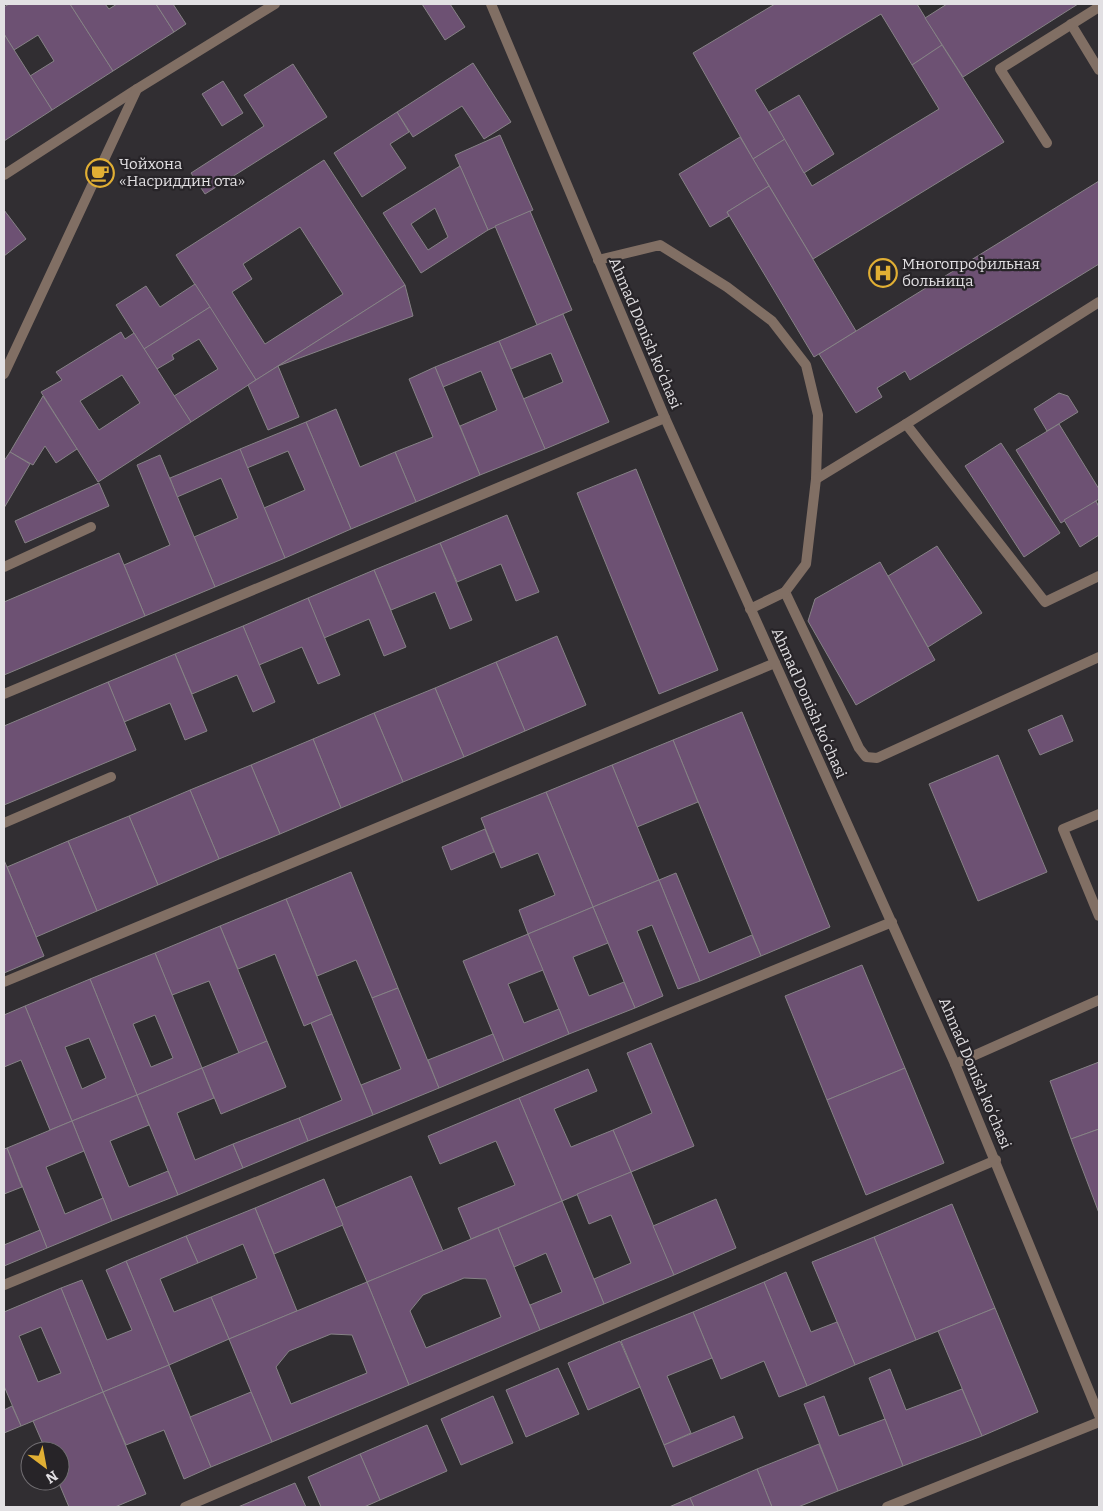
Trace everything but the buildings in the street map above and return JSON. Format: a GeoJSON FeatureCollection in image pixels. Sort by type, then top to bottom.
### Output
{"type":"FeatureCollection","features":[{"type":"Feature","properties":{"kind":"street"},"geometry":{"type":"LineString","coordinates":[[4,175],[274,4]]}},
{"type":"Feature","properties":{"kind":"street","name":"Ahmad Donish koʻchasi"},"geometry":{"type":"LineString","coordinates":[[490,4],[665,418],[955,1064],[1099,1415]]}},
{"type":"Feature","properties":{"kind":"street"},"geometry":{"type":"LineString","coordinates":[[1047,143],[1000,70],[1099,6]]}},
{"type":"Feature","properties":{"kind":"street"},"geometry":{"type":"LineString","coordinates":[[1071,24],[1099,70]]}},
{"type":"Feature","properties":{"kind":"street"},"geometry":{"type":"LineString","coordinates":[[4,374],[137,89]]}},
{"type":"Feature","properties":{"kind":"street"},"geometry":{"type":"LineString","coordinates":[[598,260],[660,245],[727,287],[772,321],[806,365],[818,416],[816,479],[806,564],[785,592],[750,608]]}},
{"type":"Feature","properties":{"kind":"street"},"geometry":{"type":"LineString","coordinates":[[816,479],[1099,302]]}},
{"type":"Feature","properties":{"kind":"street"},"geometry":{"type":"LineString","coordinates":[[4,694],[665,418]]}},
{"type":"Feature","properties":{"kind":"street"},"geometry":{"type":"LineString","coordinates":[[906,424],[1046,602],[1099,576]]}},
{"type":"Feature","properties":{"kind":"street"},"geometry":{"type":"LineString","coordinates":[[4,567],[91,527]]}},
{"type":"Feature","properties":{"kind":"street"},"geometry":{"type":"LineString","coordinates":[[785,592],[859,748],[866,757],[877,758],[1099,657]]}},
{"type":"Feature","properties":{"kind":"street"},"geometry":{"type":"LineString","coordinates":[[4,982],[775,663]]}},
{"type":"Feature","properties":{"kind":"street"},"geometry":{"type":"LineString","coordinates":[[4,823],[111,777]]}},
{"type":"Feature","properties":{"kind":"street"},"geometry":{"type":"LineString","coordinates":[[1099,814],[1063,829],[1099,916]]}},
{"type":"Feature","properties":{"kind":"street"},"geometry":{"type":"LineString","coordinates":[[4,1285],[892,922]]}},
{"type":"Feature","properties":{"kind":"street"},"geometry":{"type":"LineString","coordinates":[[955,1064],[1099,1000]]}},
{"type":"Feature","properties":{"kind":"street"},"geometry":{"type":"LineString","coordinates":[[185,1507],[996,1160]]}},
{"type":"Feature","properties":{"kind":"street"},"geometry":{"type":"LineString","coordinates":[[887,1507],[1099,1422]]}},
{"type":"Feature","properties":{"kind":"place","name":"Чойхона «Насриддин ота»"},"geometry":{"type":"Point","coordinates":[100,173]}},
{"type":"Feature","properties":{"kind":"place","name":"Многопрофильная больница"},"geometry":{"type":"Point","coordinates":[883,273]}}]}
